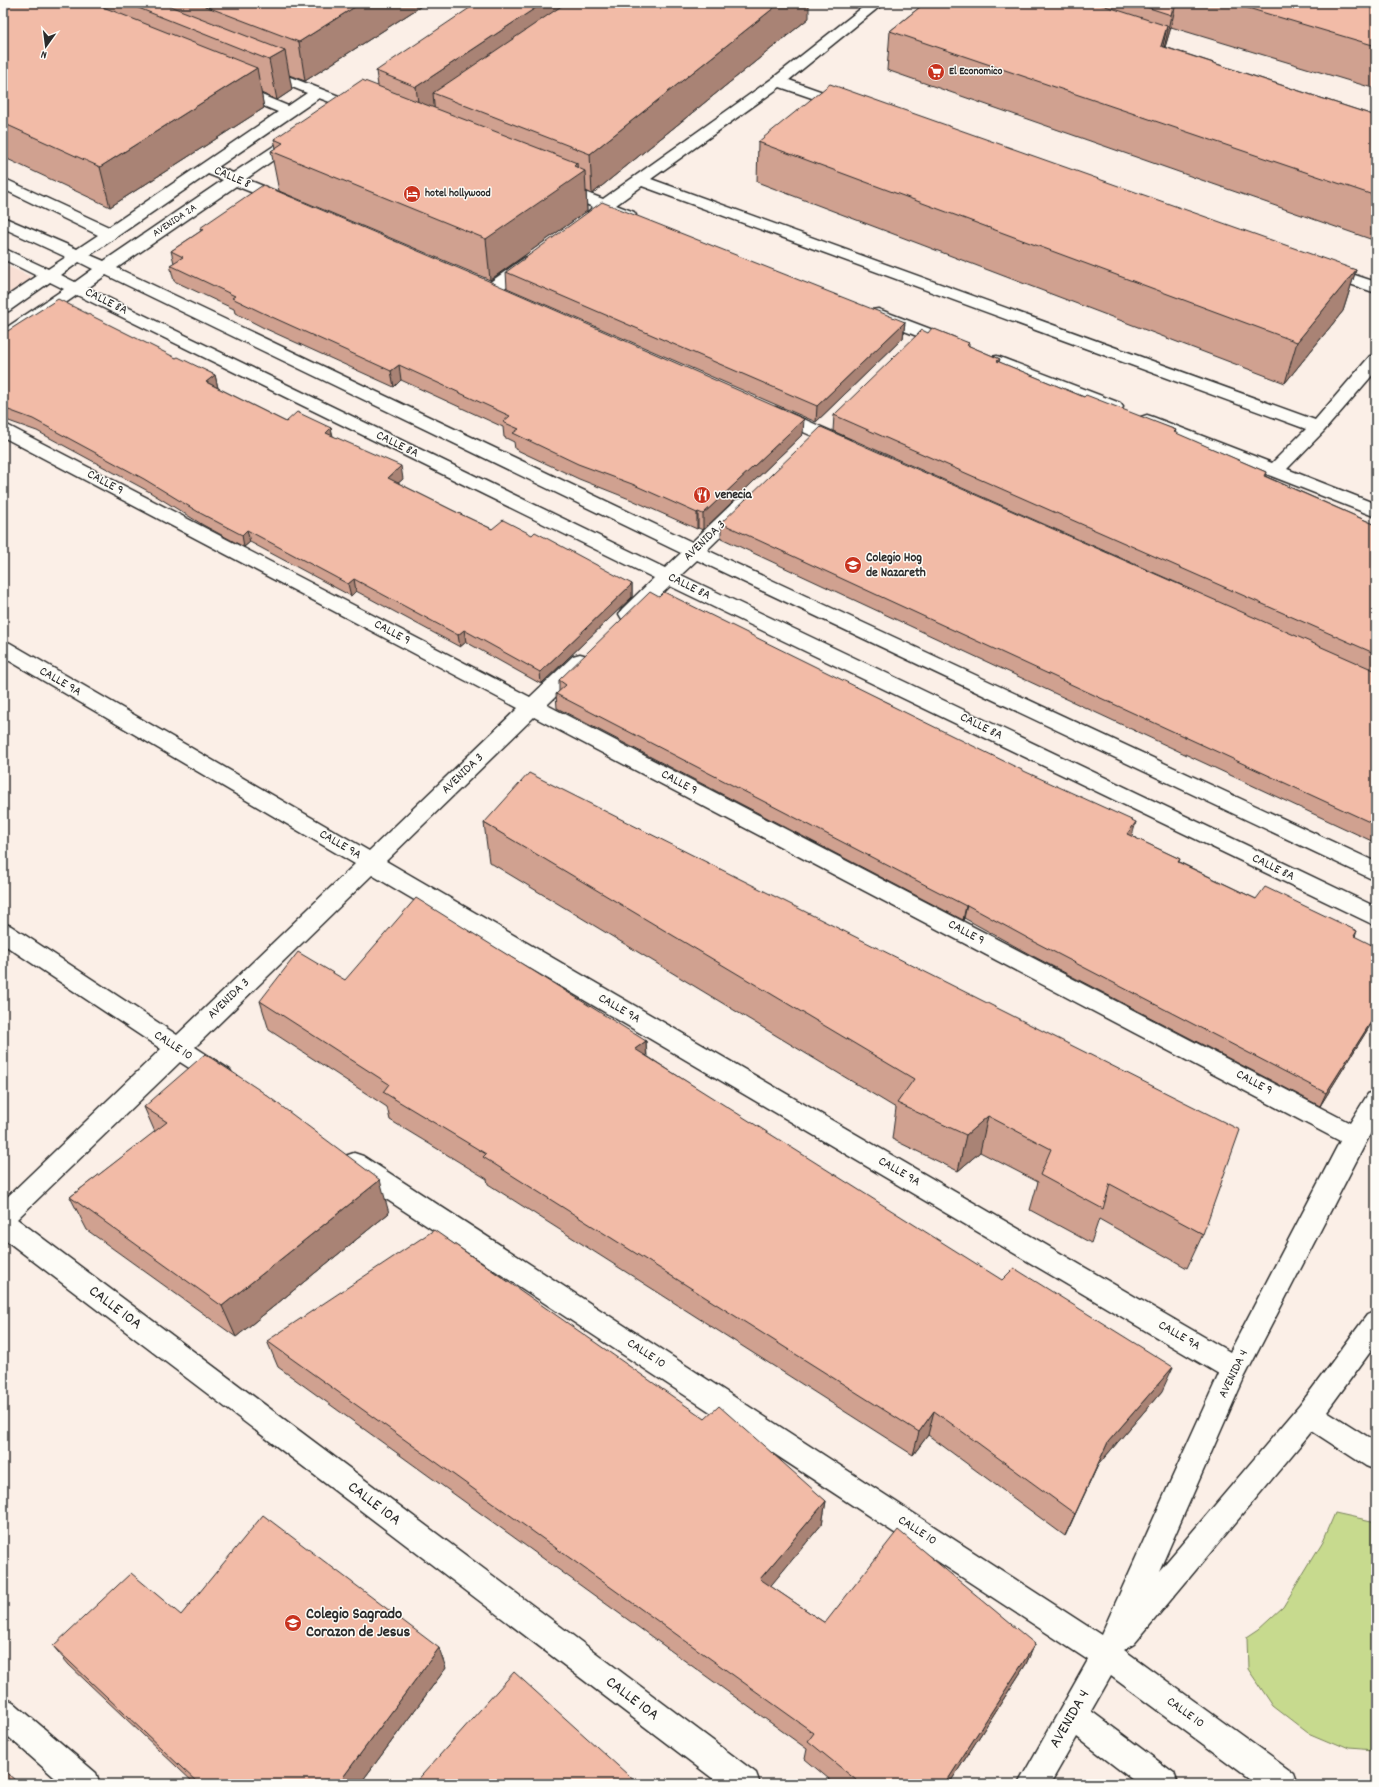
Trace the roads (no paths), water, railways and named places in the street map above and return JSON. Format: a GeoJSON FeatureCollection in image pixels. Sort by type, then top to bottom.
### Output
{"type":"FeatureCollection","features":[{"type":"Feature","properties":{"kind":"street"},"geometry":{"type":"LineString","coordinates":[[586,220],[778,81],[877,3]]}},
{"type":"Feature","properties":{"kind":"street"},"geometry":{"type":"LineString","coordinates":[[253,67],[318,92],[339,108],[374,114]]}},
{"type":"Feature","properties":{"kind":"street"},"geometry":{"type":"LineString","coordinates":[[778,81],[860,110]]}},
{"type":"Feature","properties":{"kind":"street"},"geometry":{"type":"LineString","coordinates":[[223,84],[290,112]]}},
{"type":"Feature","properties":{"kind":"street","name":"AVENIDA 2A"},"geometry":{"type":"LineString","coordinates":[[3,307],[52,276],[77,256],[318,92]]}},
{"type":"Feature","properties":{"kind":"street","name":"AVENIDA 2A"},"geometry":{"type":"LineString","coordinates":[[3,338],[307,130]]}},
{"type":"Feature","properties":{"kind":"street","name":"CALLE 8"},"geometry":{"type":"LineString","coordinates":[[207,168],[301,208]]}},
{"type":"Feature","properties":{"kind":"street"},"geometry":{"type":"LineString","coordinates":[[641,181],[1318,427]]}},
{"type":"Feature","properties":{"kind":"street"},"geometry":{"type":"LineString","coordinates":[[3,183],[110,234]]}},
{"type":"Feature","properties":{"kind":"street"},"geometry":{"type":"LineString","coordinates":[[547,183],[642,220]]}},
{"type":"Feature","properties":{"kind":"street"},"geometry":{"type":"LineString","coordinates":[[3,222],[105,268],[694,551],[1376,872]]}},
{"type":"Feature","properties":{"kind":"street"},"geometry":{"type":"LineString","coordinates":[[492,289],[542,252]]}},
{"type":"Feature","properties":{"kind":"street","name":"CALLE 8A"},"geometry":{"type":"LineString","coordinates":[[3,253],[668,577],[1376,917]]}},
{"type":"Feature","properties":{"kind":"street"},"geometry":{"type":"LineString","coordinates":[[1309,264],[1376,288]]}},
{"type":"Feature","properties":{"kind":"street"},"geometry":{"type":"LineString","coordinates":[[863,308],[959,346]]}},
{"type":"Feature","properties":{"kind":"street"},"geometry":{"type":"LineString","coordinates":[[907,347],[922,332]]}},
{"type":"Feature","properties":{"kind":"street"},"geometry":{"type":"LineString","coordinates":[[981,355],[1376,511]]}},
{"type":"Feature","properties":{"kind":"street"},"geometry":{"type":"LineString","coordinates":[[1275,471],[1318,427],[1376,360]]}},
{"type":"Feature","properties":{"kind":"street"},"geometry":{"type":"LineString","coordinates":[[760,406],[862,451]]}},
{"type":"Feature","properties":{"kind":"street"},"geometry":{"type":"LineString","coordinates":[[801,448],[836,415]]}},
{"type":"Feature","properties":{"kind":"street","name":"CALLE 9"},"geometry":{"type":"LineString","coordinates":[[3,430],[1355,1136]]}},
{"type":"Feature","properties":{"kind":"street","name":"AVENIDA 3"},"geometry":{"type":"LineString","coordinates":[[616,626],[756,491]]}},
{"type":"Feature","properties":{"kind":"street","name":"CALLE 9A"},"geometry":{"type":"LineString","coordinates":[[3,648],[1235,1369]]}},
{"type":"Feature","properties":{"kind":"street","name":"AVENIDA 3"},"geometry":{"type":"LineString","coordinates":[[3,1217],[594,648]]}},
{"type":"Feature","properties":{"kind":"street","name":"CALLE 10"},"geometry":{"type":"LineString","coordinates":[[3,932],[238,1088]]}},
{"type":"Feature","properties":{"kind":"street","name":"AVENIDA 4"},"geometry":{"type":"LineString","coordinates":[[1033,1784],[1107,1655],[1235,1369],[1355,1136],[1376,1101]]}},
{"type":"Feature","properties":{"kind":"street","name":"CALLE 10"},"geometry":{"type":"LineString","coordinates":[[338,1153],[1107,1655],[1282,1784]]}},
{"type":"Feature","properties":{"kind":"street","name":"CALLE 10A"},"geometry":{"type":"LineString","coordinates":[[3,1223],[745,1784]]}},
{"type":"Feature","properties":{"kind":"street","name":"AVENIDA 4"},"geometry":{"type":"LineString","coordinates":[[1107,1655],[1309,1414],[1376,1323]]}},
{"type":"Feature","properties":{"kind":"street"},"geometry":{"type":"LineString","coordinates":[[1309,1414],[1376,1456]]}},
{"type":"Feature","properties":{"kind":"street"},"geometry":{"type":"LineString","coordinates":[[3,1712],[85,1784]]}},
{"type":"Feature","properties":{"kind":"street"},"geometry":{"type":"LineString","coordinates":[[1072,1715],[1163,1784]]}},
{"type":"Feature","properties":{"kind":"place","name":"El Economico"},"geometry":{"type":"Point","coordinates":[936,72]}},
{"type":"Feature","properties":{"kind":"place","name":"hotel hollywood"},"geometry":{"type":"Point","coordinates":[412,194]}},
{"type":"Feature","properties":{"kind":"place","name":"venecia"},"geometry":{"type":"Point","coordinates":[702,495]}},
{"type":"Feature","properties":{"kind":"place","name":"Colegio Hog de Nazareth"},"geometry":{"type":"Point","coordinates":[853,565]}},
{"type":"Feature","properties":{"kind":"place","name":"Colegio Sagrado Corazon de Jesus"},"geometry":{"type":"Point","coordinates":[293,1623]}}]}
